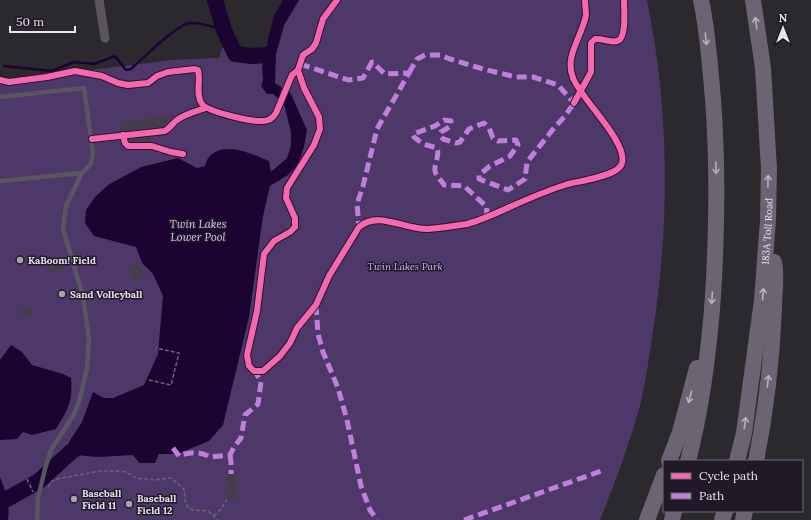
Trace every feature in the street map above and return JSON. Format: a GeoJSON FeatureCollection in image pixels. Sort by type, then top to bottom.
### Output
{"type":"FeatureCollection","features":[{"type":"Feature","properties":{"kind":"highway"},"geometry":{"type":"LineString","coordinates":[[688,460],[704,382],[711,318],[716,235],[716,169],[710,67],[701,0]]}},
{"type":"Feature","properties":{"kind":"highway","name":"183A Toll Road"},"geometry":{"type":"LineString","coordinates":[[737,460],[744,433],[762,300],[768,220],[769,169],[763,68],[753,0]]}},
{"type":"Feature","properties":{"kind":"highway"},"geometry":{"type":"LineString","coordinates":[[756,460],[761,435],[773,323],[775,268],[768,220]]}},
{"type":"Feature","properties":{"kind":"highway"},"geometry":{"type":"LineString","coordinates":[[669,460],[680,432],[711,318]]}},
{"type":"Feature","properties":{"kind":"highway"},"geometry":{"type":"LineString","coordinates":[[647,520],[663,478]]}},
{"type":"Feature","properties":{"kind":"street"},"geometry":{"type":"LineString","coordinates":[[99,0],[105,38]]}},
{"type":"Feature","properties":{"kind":"lane"},"geometry":{"type":"LineString","coordinates":[[0,97],[84,88],[93,153],[90,164],[82,173],[66,206],[63,229],[83,296],[89,340],[87,368],[79,402],[70,421],[51,450],[44,469],[38,498],[37,520]]}},
{"type":"Feature","properties":{"kind":"lane"},"geometry":{"type":"LineString","coordinates":[[0,181],[82,173]]}},
{"type":"Feature","properties":{"kind":"path"},"geometry":{"type":"LineString","coordinates":[[149,380],[171,385],[179,354],[156,348]]}},
{"type":"Feature","properties":{"kind":"path"},"geometry":{"type":"LineString","coordinates":[[47,490],[52,481],[57,479],[100,471],[126,472],[136,478],[154,480],[167,477],[183,486],[187,506],[193,510],[208,511],[218,520]]}},
{"type":"Feature","properties":{"kind":"path"},"geometry":{"type":"LineString","coordinates":[[27,479],[32,490]]}},
{"type":"Feature","properties":{"kind":"path"},"geometry":{"type":"LineString","coordinates":[[214,516],[222,508],[227,499]]}},
{"type":"Feature","properties":{"kind":"green space","name":"Twin Lakes Park"},"geometry":{"type":"Polygon","coordinates":[[[299,0],[647,0],[660,81],[663,121],[665,203],[663,244],[654,325],[640,406],[622,464],[600,520],[0,520],[0,81],[172,60],[219,58],[222,48],[267,51],[279,45],[284,25],[299,0]]]}},
{"type":"Feature","properties":{"kind":"water","name":"Twin Lakes Lower Pool"},"geometry":{"type":"Polygon","coordinates":[[[283,0],[299,0],[284,25],[276,54],[275,83],[291,94],[307,130],[304,147],[298,164],[288,175],[270,186],[263,216],[249,317],[223,425],[209,441],[177,454],[159,454],[155,463],[139,463],[133,455],[98,457],[75,455],[66,461],[63,457],[64,451],[68,450],[69,442],[82,422],[93,392],[104,398],[113,398],[144,385],[158,354],[163,296],[153,274],[142,263],[136,247],[94,236],[85,223],[86,210],[95,197],[108,185],[141,167],[178,158],[197,168],[205,166],[208,158],[215,152],[222,149],[230,149],[246,152],[269,161],[271,172],[287,158],[291,146],[291,132],[284,104],[273,94],[267,94],[261,86],[263,80],[262,67],[273,18],[283,0]]]}},
{"type":"Feature","properties":{"kind":"water"},"geometry":{"type":"Polygon","coordinates":[[[11,345],[22,352],[32,365],[63,374],[71,378],[71,393],[67,410],[56,429],[32,435],[23,432],[17,439],[0,440],[0,360],[11,345]]]}},
{"type":"Feature","properties":{"kind":"water"},"geometry":{"type":"Polygon","coordinates":[[[0,477],[7,498],[8,520],[0,520],[0,477]]]}},
{"type":"Feature","properties":{"kind":"building"},"geometry":{"type":"Polygon","coordinates":[[[167,115],[169,128],[147,131],[149,144],[133,146],[131,132],[121,134],[119,122],[149,119],[149,117],[167,115]]]}},
{"type":"Feature","properties":{"kind":"building"},"geometry":{"type":"Polygon","coordinates":[[[61,255],[63,271],[48,273],[46,257],[61,255]]]}},
{"type":"Feature","properties":{"kind":"building"},"geometry":{"type":"Polygon","coordinates":[[[137,262],[145,275],[135,281],[127,268],[137,262]]]}},
{"type":"Feature","properties":{"kind":"building"},"geometry":{"type":"Polygon","coordinates":[[[21,308],[34,309],[33,317],[21,316],[21,308]]]}},
{"type":"Feature","properties":{"kind":"building"},"geometry":{"type":"Polygon","coordinates":[[[227,474],[238,475],[236,500],[225,499],[227,474]]]}},
{"type":"Feature","properties":{"kind":"waterway"},"geometry":{"type":"LineString","coordinates":[[215,0],[224,30],[235,54],[252,56],[267,55]]}},
{"type":"Feature","properties":{"kind":"waterway"},"geometry":{"type":"LineString","coordinates":[[4,66],[52,71],[74,62],[94,64],[115,56],[126,70],[131,69],[169,35],[184,25],[199,23],[224,30]]}},
{"type":"Feature","properties":{"kind":"waterway"},"geometry":{"type":"LineString","coordinates":[[0,503],[39,481],[72,451],[81,445]]}},
{"type":"Feature","properties":{"kind":"marked path"},"geometry":{"type":"LineString","coordinates":[[409,73],[417,59],[425,55],[440,55],[483,69],[516,77],[533,77],[558,85],[574,103]]}},
{"type":"Feature","properties":{"kind":"marked path"},"geometry":{"type":"LineString","coordinates":[[300,64],[348,80],[363,78],[372,62],[385,74],[409,73],[377,129],[357,204],[359,227]]}},
{"type":"Feature","properties":{"kind":"marked path"},"geometry":{"type":"LineString","coordinates":[[486,218],[487,207],[464,186],[444,185],[435,171],[438,154],[437,148],[423,144],[414,137],[413,134],[435,126],[444,120],[451,121],[451,126],[440,134],[443,139],[456,143],[460,142],[469,129],[484,123],[489,128],[493,138],[498,141],[516,140],[518,145],[510,156],[490,166],[479,175],[479,179],[508,190],[525,179],[527,162],[565,116],[576,100]]}},
{"type":"Feature","properties":{"kind":"marked path"},"geometry":{"type":"LineString","coordinates":[[316,305],[318,334],[323,352],[338,388],[347,420],[361,486],[370,510],[377,520]]}},
{"type":"Feature","properties":{"kind":"marked path"},"geometry":{"type":"LineString","coordinates":[[173,448],[179,456],[194,453],[203,454],[210,457],[230,455],[241,438],[245,415],[258,404],[261,382],[255,371]]}},
{"type":"Feature","properties":{"kind":"marked path"},"geometry":{"type":"LineString","coordinates":[[230,455],[231,474]]}},
{"type":"Feature","properties":{"kind":"marked path"},"geometry":{"type":"LineString","coordinates":[[464,520],[604,470]]}},
{"type":"Feature","properties":{"kind":"cycle path"},"geometry":{"type":"LineString","coordinates":[[0,80],[9,82],[47,77],[75,71],[102,76],[118,83],[128,85],[148,83],[157,76],[168,72],[195,69],[198,70],[199,74],[198,92],[202,104],[221,113],[240,118],[263,121],[272,118],[276,113],[292,75],[298,70],[303,55],[312,49],[316,43],[323,19],[337,0]]}},
{"type":"Feature","properties":{"kind":"cycle path"},"geometry":{"type":"LineString","coordinates":[[298,70],[304,88],[319,117],[320,129],[314,145],[287,188],[286,198],[295,218],[295,227],[290,232],[274,241],[264,254],[257,311],[247,355],[249,366],[254,371],[263,371],[280,356],[290,343],[297,328],[316,305],[329,276],[359,227],[367,222],[383,220],[419,229],[467,224],[490,216],[553,189],[607,175],[619,168],[622,163],[622,154],[618,144],[603,120],[578,87],[571,70],[572,54],[586,15],[585,0]]}},
{"type":"Feature","properties":{"kind":"cycle path"},"geometry":{"type":"LineString","coordinates":[[574,103],[591,72],[591,43],[595,39],[617,41],[622,35],[624,30],[624,0]]}},
{"type":"Feature","properties":{"kind":"cycle path"},"geometry":{"type":"LineString","coordinates":[[92,139],[165,131],[180,118],[206,108]]}},
{"type":"Feature","properties":{"kind":"cycle path"},"geometry":{"type":"LineString","coordinates":[[123,135],[125,143],[128,146],[152,146],[183,154]]}},
{"type":"Feature","properties":{"kind":"place","name":"KaBoom! Field"},"geometry":{"type":"Point","coordinates":[20,260]}},
{"type":"Feature","properties":{"kind":"place","name":"Sand Volleyball"},"geometry":{"type":"Point","coordinates":[62,294]}},
{"type":"Feature","properties":{"kind":"place","name":"Baseball Field 11"},"geometry":{"type":"Point","coordinates":[74,499]}},
{"type":"Feature","properties":{"kind":"place","name":"Baseball Field 12"},"geometry":{"type":"Point","coordinates":[129,504]}}]}
